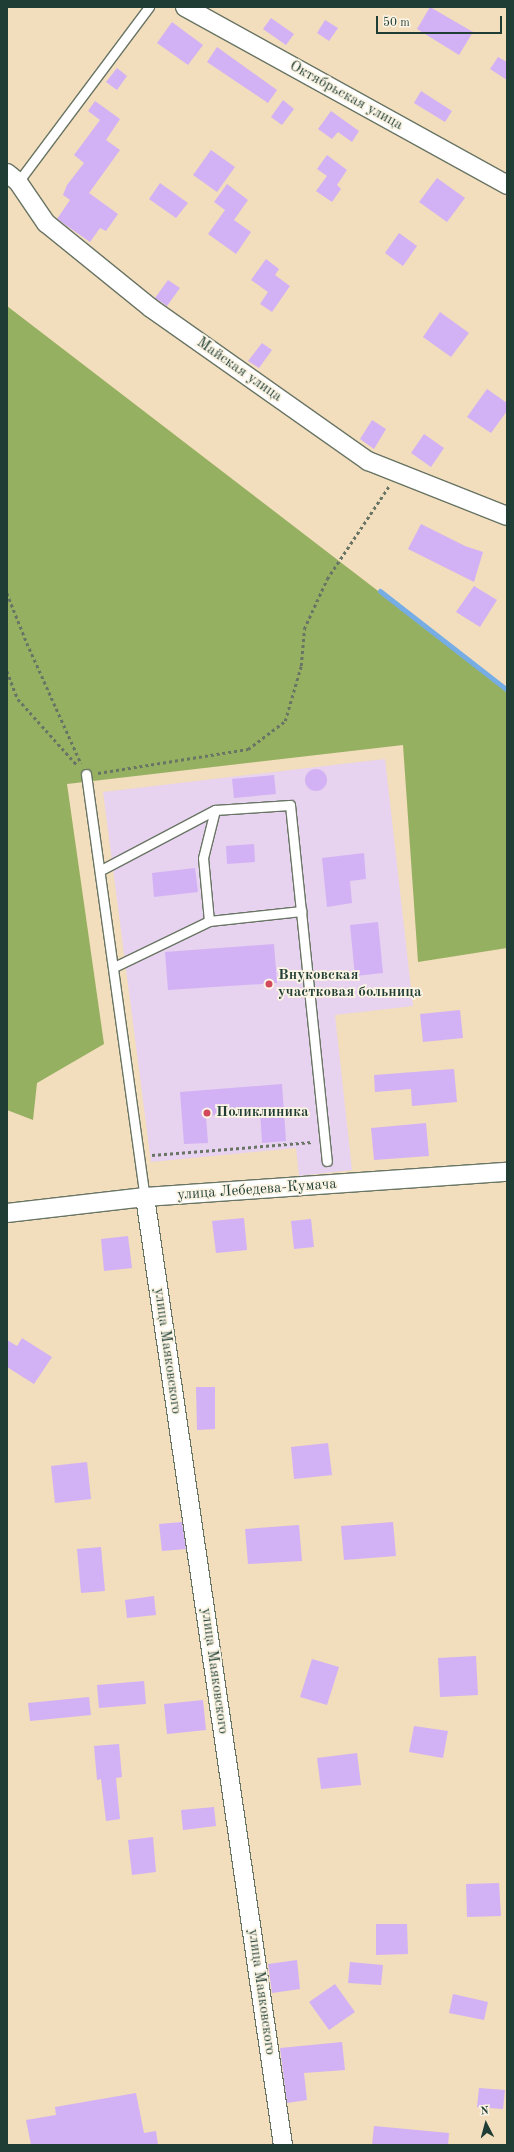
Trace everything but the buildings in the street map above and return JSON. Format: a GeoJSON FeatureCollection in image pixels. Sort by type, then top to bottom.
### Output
{"type":"FeatureCollection","features":[{"type":"Feature","properties":{"kind":"street","name":"Октябрьская улица"},"geometry":{"type":"LineString","coordinates":[[185,7],[507,185]]}},
{"type":"Feature","properties":{"kind":"street","name":"Майская улица"},"geometry":{"type":"LineString","coordinates":[[12,178],[46,223],[151,308],[368,461],[507,516]]}},
{"type":"Feature","properties":{"kind":"street","name":"улица Лебедева-Кумача"},"geometry":{"type":"LineString","coordinates":[[7,1213],[145,1198],[507,1172]]}},
{"type":"Feature","properties":{"kind":"street","name":"улица Маяковского"},"geometry":{"type":"LineString","coordinates":[[145,1198],[283,2145]]}},
{"type":"Feature","properties":{"kind":"lane"},"geometry":{"type":"LineString","coordinates":[[12,178],[149,7]]}},
{"type":"Feature","properties":{"kind":"lane"},"geometry":{"type":"LineString","coordinates":[[86,774],[101,870],[145,1198]]}},
{"type":"Feature","properties":{"kind":"lane"},"geometry":{"type":"LineString","coordinates":[[101,870],[215,810],[290,805],[327,1161]]}},
{"type":"Feature","properties":{"kind":"lane"},"geometry":{"type":"LineString","coordinates":[[209,921],[203,858],[215,810]]}},
{"type":"Feature","properties":{"kind":"lane"},"geometry":{"type":"LineString","coordinates":[[114,967],[209,921],[301,911]]}},
{"type":"Feature","properties":{"kind":"path"},"geometry":{"type":"LineString","coordinates":[[86,774],[248,749],[285,721],[301,666],[304,630],[327,579],[398,473]]}},
{"type":"Feature","properties":{"kind":"path"},"geometry":{"type":"LineString","coordinates":[[7,592],[27,643],[86,774]]}},
{"type":"Feature","properties":{"kind":"path"},"geometry":{"type":"LineString","coordinates":[[7,671],[18,699],[86,774]]}},
{"type":"Feature","properties":{"kind":"path"},"geometry":{"type":"LineString","coordinates":[[140,1156],[325,1141]]}},
{"type":"Feature","properties":{"kind":"shaded area","name":"Внуковская участковая больница"},"geometry":{"type":"Polygon","coordinates":[[[385,759],[413,1006],[335,1015],[352,1170],[299,1176],[296,1148],[151,1162],[103,792],[385,759]]]}},
{"type":"Feature","properties":{"kind":"green space"},"geometry":{"type":"Polygon","coordinates":[[[7,306],[507,690],[507,948],[418,962],[403,745],[67,784],[104,1044],[37,1083],[33,1120],[7,1110],[7,306]]]}},
{"type":"Feature","properties":{"kind":"waterway"},"geometry":{"type":"LineString","coordinates":[[380,591],[507,690]]}},
{"type":"Feature","properties":{"kind":"place","name":"Внуковская участковая больница"},"geometry":{"type":"Point","coordinates":[269,984]}},
{"type":"Feature","properties":{"kind":"place","name":"Поликлиника"},"geometry":{"type":"Point","coordinates":[207,1113]}}]}
